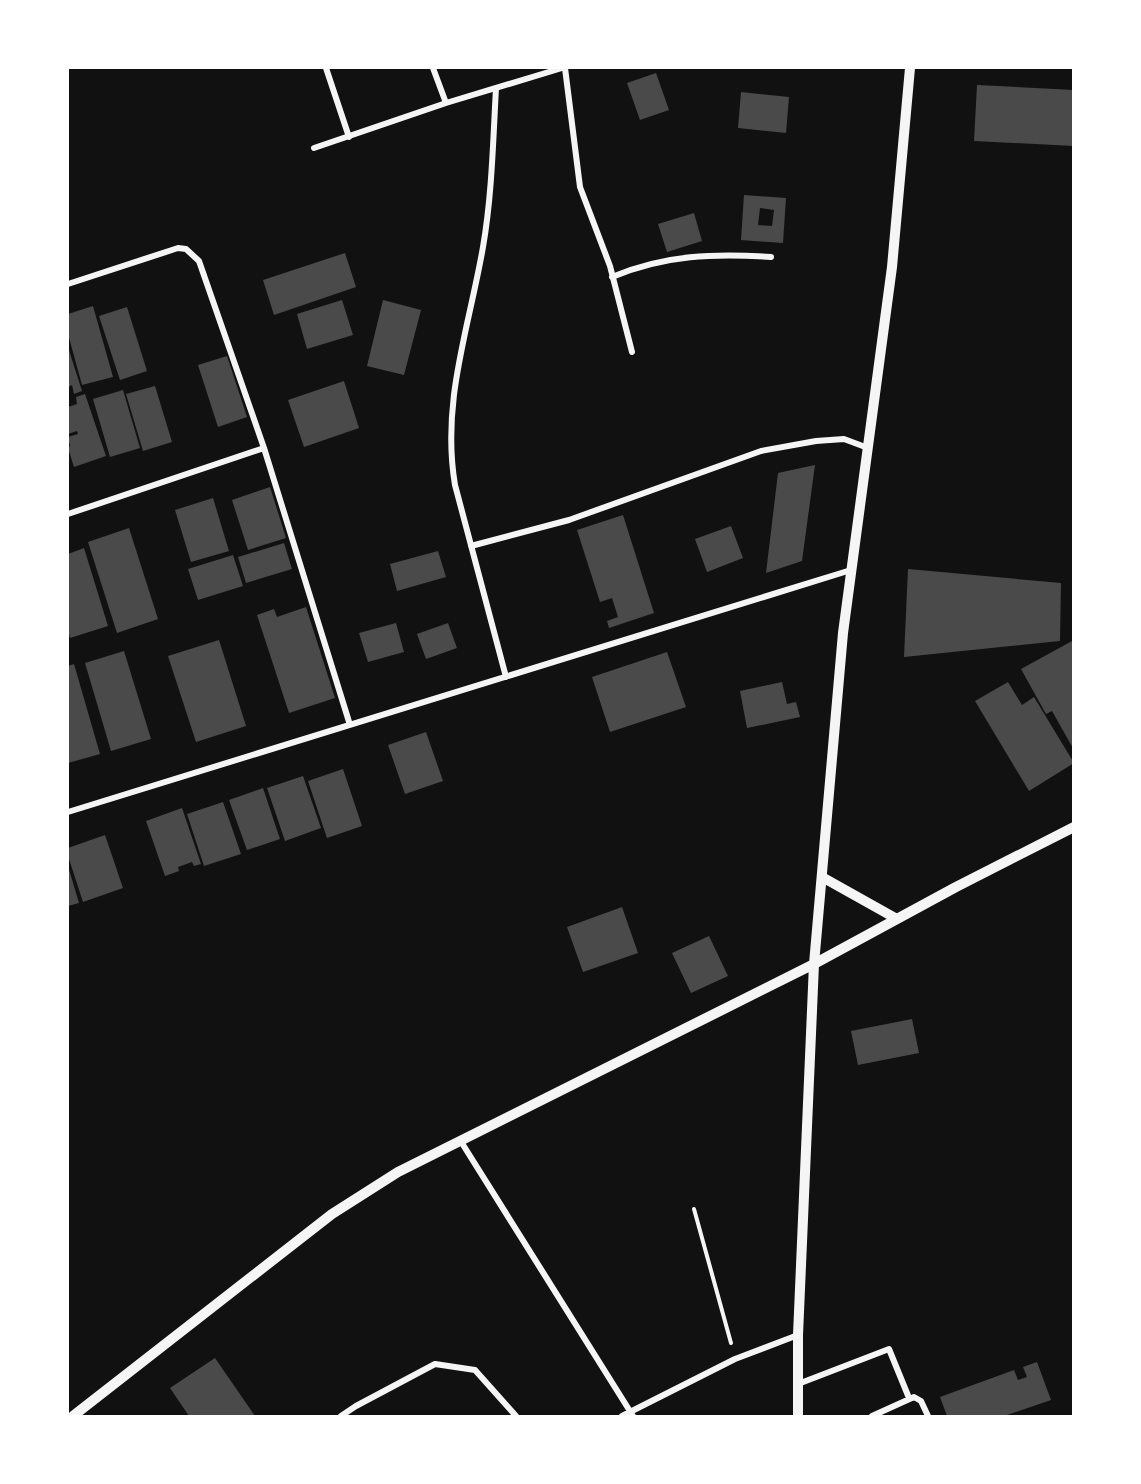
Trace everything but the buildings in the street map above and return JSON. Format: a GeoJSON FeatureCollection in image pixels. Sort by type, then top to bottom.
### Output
{"type":"FeatureCollection","features":[{"type":"Feature","properties":{"kind":"street"},"geometry":{"type":"LineString","coordinates":[[326,68],[349,137]]}},
{"type":"Feature","properties":{"kind":"street"},"geometry":{"type":"LineString","coordinates":[[434,68],[446,103]]}},
{"type":"Feature","properties":{"kind":"street"},"geometry":{"type":"LineString","coordinates":[[314,148],[446,103],[564,68],[580,187],[612,277],[632,352]]}},
{"type":"Feature","properties":{"kind":"street"},"geometry":{"type":"LineString","coordinates":[[798,1416],[798,1335],[814,964],[843,633],[892,267],[910,68]]}},
{"type":"Feature","properties":{"kind":"street"},"geometry":{"type":"LineString","coordinates":[[496,88],[483,245],[453,393],[450,456],[455,485],[506,676]]}},
{"type":"Feature","properties":{"kind":"street"},"geometry":{"type":"LineString","coordinates":[[68,284],[178,248],[186,249],[199,261],[264,448],[350,725]]}},
{"type":"Feature","properties":{"kind":"street"},"geometry":{"type":"LineString","coordinates":[[612,277],[636,267],[688,257],[729,254],[771,257]]}},
{"type":"Feature","properties":{"kind":"street"},"geometry":{"type":"LineString","coordinates":[[471,546],[569,520],[761,451],[816,441],[844,439],[868,448]]}},
{"type":"Feature","properties":{"kind":"street"},"geometry":{"type":"LineString","coordinates":[[68,514],[264,448]]}},
{"type":"Feature","properties":{"kind":"street"},"geometry":{"type":"LineString","coordinates":[[68,812],[851,570]]}},
{"type":"Feature","properties":{"kind":"street"},"geometry":{"type":"LineString","coordinates":[[73,1416],[332,1214],[398,1172],[814,964],[1074,827]]}},
{"type":"Feature","properties":{"kind":"street"},"geometry":{"type":"LineString","coordinates":[[822,877],[897,919]]}},
{"type":"Feature","properties":{"kind":"street"},"geometry":{"type":"LineString","coordinates":[[459,1140],[631,1414]]}},
{"type":"Feature","properties":{"kind":"street"},"geometry":{"type":"LineString","coordinates":[[622,1416],[631,1414],[735,1359],[798,1335]]}},
{"type":"Feature","properties":{"kind":"street"},"geometry":{"type":"LineString","coordinates":[[798,1384],[889,1349],[909,1398]]}},
{"type":"Feature","properties":{"kind":"street"},"geometry":{"type":"LineString","coordinates":[[340,1416],[435,1364],[475,1370],[516,1416]]}},
{"type":"Feature","properties":{"kind":"street"},"geometry":{"type":"LineString","coordinates":[[872,1416],[909,1398],[919,1398],[928,1416]]}},
{"type":"Feature","properties":{"kind":"path"},"geometry":{"type":"LineString","coordinates":[[694,1209],[735,1359]]}}]}
